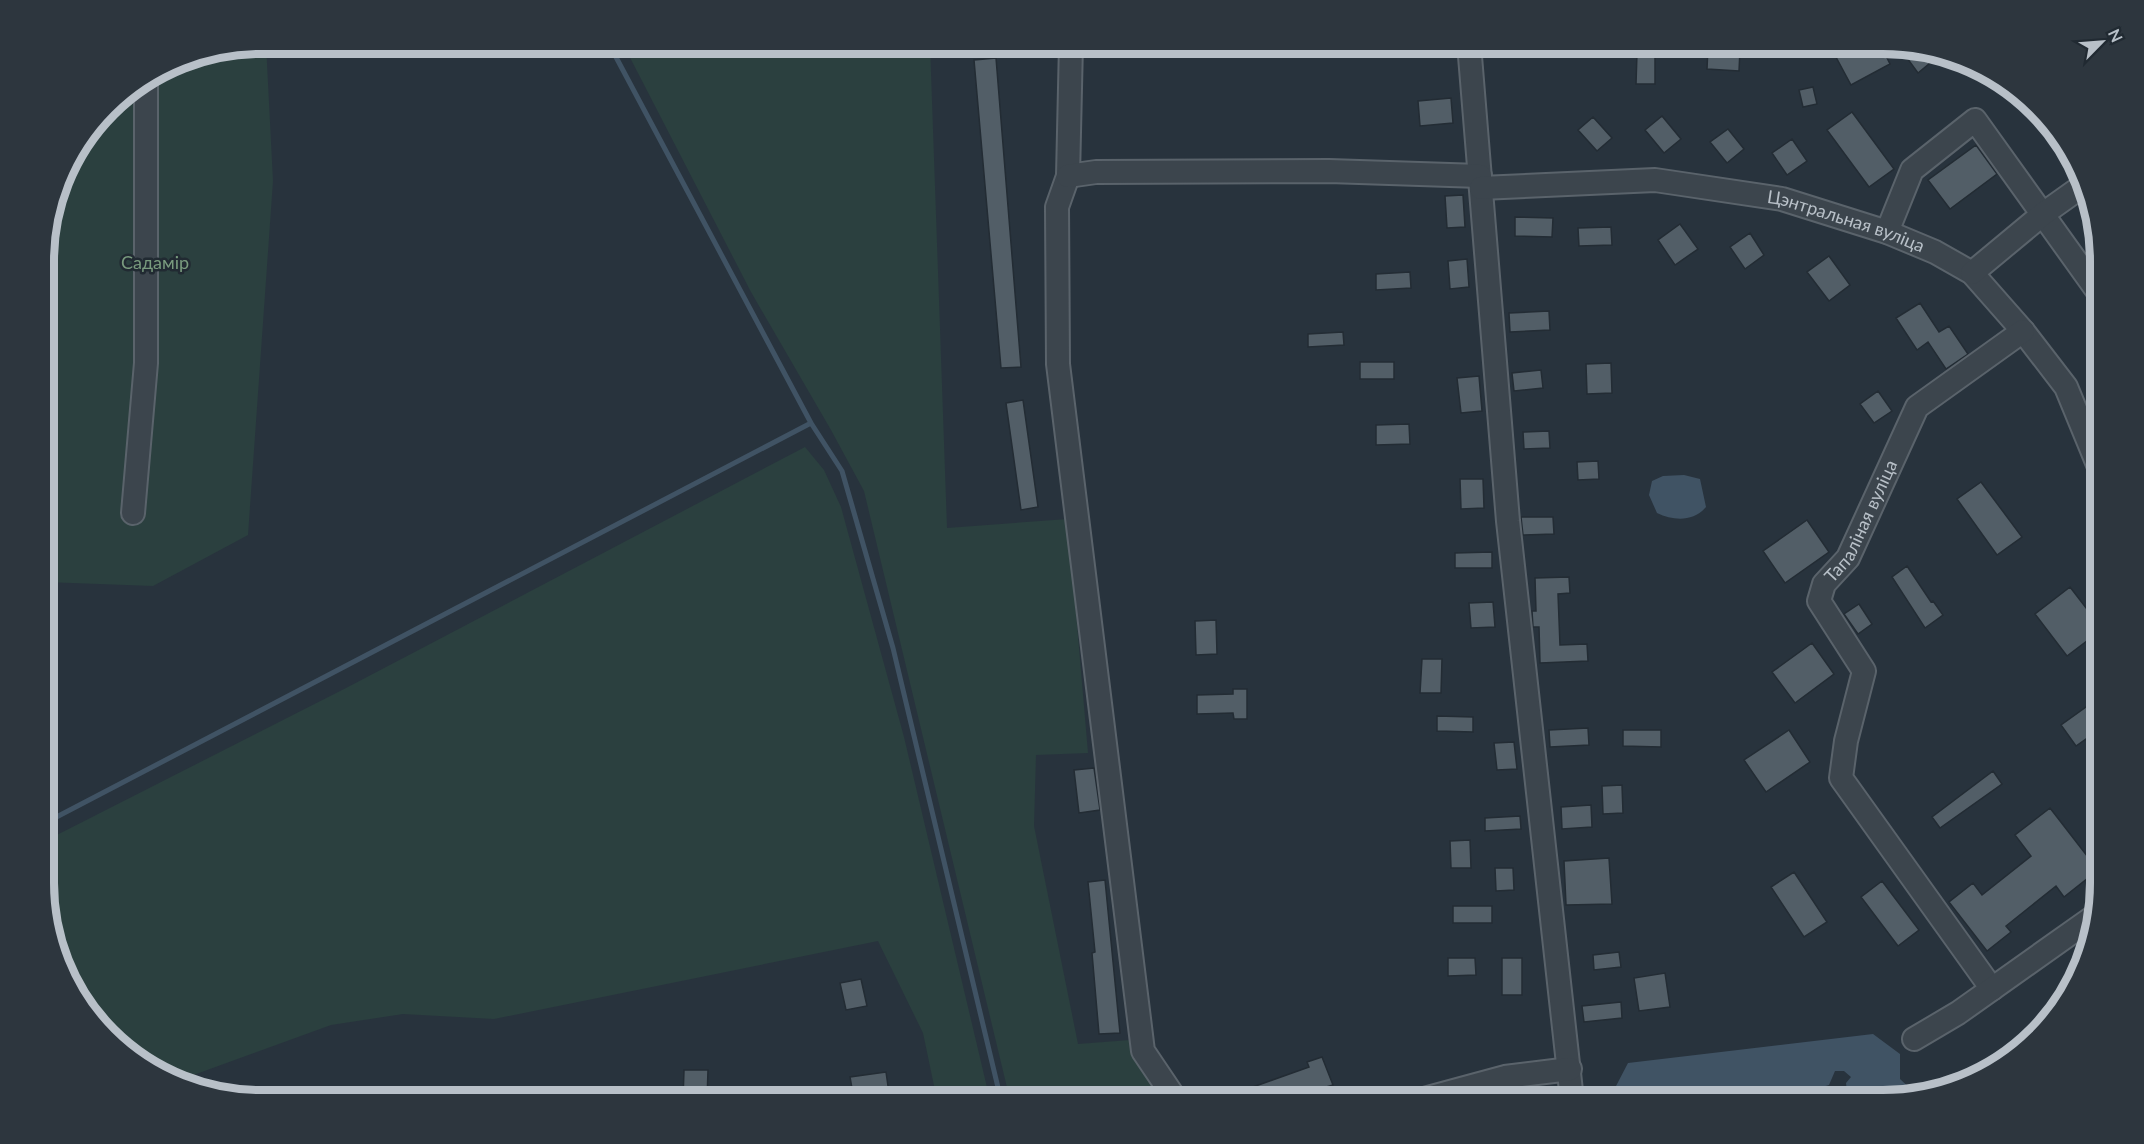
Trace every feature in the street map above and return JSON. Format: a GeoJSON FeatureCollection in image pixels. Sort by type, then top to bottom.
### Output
{"type":"FeatureCollection","features":[{"type":"Feature","properties":{"kind":"street"},"geometry":{"type":"LineString","coordinates":[[1071,54],[1068,177],[1057,207],[1059,376],[1143,1050],[1169,1090]]}},
{"type":"Feature","properties":{"kind":"street"},"geometry":{"type":"LineString","coordinates":[[1470,54],[1509,521],[1571,1090]]}},
{"type":"Feature","properties":{"kind":"street"},"geometry":{"type":"LineString","coordinates":[[133,513],[146,363],[146,89]]}},
{"type":"Feature","properties":{"kind":"street"},"geometry":{"type":"LineString","coordinates":[[1887,232],[1912,170],[1975,120],[2090,280]]}},
{"type":"Feature","properties":{"kind":"street","name":"Цэнтральная вуліца"},"geometry":{"type":"LineString","coordinates":[[1068,177],[1096,172],[1329,171],[1480,182],[1655,180],[1782,199],[1887,232],[1935,252],[1972,273],[2024,331],[2066,387],[2090,445]]}},
{"type":"Feature","properties":{"kind":"street"},"geometry":{"type":"LineString","coordinates":[[1972,273],[2043,214],[2077,190]]}},
{"type":"Feature","properties":{"kind":"street","name":"Тапаліная вуліца"},"geometry":{"type":"LineString","coordinates":[[1992,989],[1841,778],[1846,741],[1864,671],[1819,601],[1824,584],[1848,558],[1917,407],[2024,331]]}},
{"type":"Feature","properties":{"kind":"street"},"geometry":{"type":"LineString","coordinates":[[1914,1039],[1992,989],[2086,922]]}},
{"type":"Feature","properties":{"kind":"street"},"geometry":{"type":"LineString","coordinates":[[1457,1090],[1505,1077],[1570,1069]]}},
{"type":"Feature","properties":{"kind":"green space","name":"Садамір"},"geometry":{"type":"Polygon","coordinates":[[[267,54],[273,181],[248,535],[153,586],[54,582],[54,248],[61,208],[75,170],[89,146],[125,105],[146,89],[182,70],[208,61],[234,56],[267,54]]]}},
{"type":"Feature","properties":{"kind":"green space"},"geometry":{"type":"Polygon","coordinates":[[[628,54],[930,54],[947,528],[1068,519],[1088,753],[1036,755],[1034,826],[1078,1044],[1130,1040],[1158,1090],[1008,1090],[864,491],[751,292],[628,54]]]}},
{"type":"Feature","properties":{"kind":"green space"},"geometry":{"type":"Polygon","coordinates":[[[805,447],[824,470],[841,507],[904,737],[988,1090],[935,1090],[923,1033],[878,941],[494,1019],[403,1014],[331,1025],[189,1077],[146,1055],[115,1029],[97,1009],[70,962],[61,936],[56,910],[54,836],[348,687],[805,447]]]}},
{"type":"Feature","properties":{"kind":"water"},"geometry":{"type":"Polygon","coordinates":[[[1684,475],[1700,479],[1706,507],[1701,512],[1683,519],[1670,518],[1657,513],[1649,495],[1652,481],[1663,476],[1684,475]]]}},
{"type":"Feature","properties":{"kind":"water"},"geometry":{"type":"Polygon","coordinates":[[[1873,1034],[1900,1054],[1900,1079],[1910,1088],[1847,1090],[1846,1083],[1851,1077],[1844,1071],[1835,1071],[1829,1085],[1812,1090],[1615,1090],[1628,1063],[1873,1034]]]}},
{"type":"Feature","properties":{"kind":"building"},"geometry":{"type":"Polygon","coordinates":[[[1637,54],[1655,54],[1655,84],[1636,84],[1637,54]]]}},
{"type":"Feature","properties":{"kind":"building"},"geometry":{"type":"Polygon","coordinates":[[[1708,54],[1740,54],[1739,71],[1707,69],[1708,54]]]}},
{"type":"Feature","properties":{"kind":"building"},"geometry":{"type":"Polygon","coordinates":[[[1834,54],[1885,54],[1890,64],[1851,85],[1834,54]]]}},
{"type":"Feature","properties":{"kind":"building"},"geometry":{"type":"Polygon","coordinates":[[[1905,56],[1927,59],[1930,63],[1918,73],[1905,56]]]}},
{"type":"Feature","properties":{"kind":"building"},"geometry":{"type":"Polygon","coordinates":[[[996,58],[1021,367],[1001,368],[974,60],[996,58]]]}},
{"type":"Feature","properties":{"kind":"building"},"geometry":{"type":"Polygon","coordinates":[[[1813,87],[1817,104],[1803,107],[1799,90],[1813,87]]]}},
{"type":"Feature","properties":{"kind":"building"},"geometry":{"type":"Polygon","coordinates":[[[1451,98],[1453,123],[1420,126],[1418,101],[1451,98]]]}},
{"type":"Feature","properties":{"kind":"building"},"geometry":{"type":"Polygon","coordinates":[[[1852,112],[1894,169],[1869,187],[1827,130],[1852,112]]]}},
{"type":"Feature","properties":{"kind":"building"},"geometry":{"type":"Polygon","coordinates":[[[1662,116],[1681,139],[1664,153],[1645,130],[1662,116]]]}},
{"type":"Feature","properties":{"kind":"building"},"geometry":{"type":"Polygon","coordinates":[[[1593,117],[1612,138],[1597,151],[1578,130],[1593,117]]]}},
{"type":"Feature","properties":{"kind":"building"},"geometry":{"type":"Polygon","coordinates":[[[1728,129],[1744,149],[1727,163],[1710,142],[1728,129]]]}},
{"type":"Feature","properties":{"kind":"building"},"geometry":{"type":"Polygon","coordinates":[[[1792,139],[1807,161],[1787,175],[1772,153],[1792,139]]]}},
{"type":"Feature","properties":{"kind":"building"},"geometry":{"type":"Polygon","coordinates":[[[1976,145],[1997,174],[1950,209],[1928,180],[1976,145]]]}},
{"type":"Feature","properties":{"kind":"building"},"geometry":{"type":"Polygon","coordinates":[[[1463,195],[1465,227],[1447,228],[1445,196],[1463,195]]]}},
{"type":"Feature","properties":{"kind":"building"},"geometry":{"type":"Polygon","coordinates":[[[1515,217],[1553,218],[1552,237],[1515,236],[1515,217]]]}},
{"type":"Feature","properties":{"kind":"building"},"geometry":{"type":"Polygon","coordinates":[[[1680,224],[1698,249],[1675,265],[1658,240],[1680,224]]]}},
{"type":"Feature","properties":{"kind":"building"},"geometry":{"type":"Polygon","coordinates":[[[1611,227],[1612,245],[1579,246],[1578,228],[1611,227]]]}},
{"type":"Feature","properties":{"kind":"building"},"geometry":{"type":"Polygon","coordinates":[[[1750,233],[1764,255],[1745,269],[1730,247],[1750,233]]]}},
{"type":"Feature","properties":{"kind":"building"},"geometry":{"type":"Polygon","coordinates":[[[1829,256],[1850,285],[1829,301],[1807,272],[1829,256]]]}},
{"type":"Feature","properties":{"kind":"building"},"geometry":{"type":"Polygon","coordinates":[[[1467,259],[1469,287],[1450,289],[1448,261],[1467,259]]]}},
{"type":"Feature","properties":{"kind":"building"},"geometry":{"type":"Polygon","coordinates":[[[1410,272],[1411,288],[1376,290],[1376,274],[1410,272]]]}},
{"type":"Feature","properties":{"kind":"building"},"geometry":{"type":"Polygon","coordinates":[[[1920,303],[1939,332],[1949,326],[1968,354],[1946,369],[1928,342],[1917,350],[1896,318],[1920,303]]]}},
{"type":"Feature","properties":{"kind":"building"},"geometry":{"type":"Polygon","coordinates":[[[1549,311],[1550,330],[1510,332],[1509,313],[1549,311]]]}},
{"type":"Feature","properties":{"kind":"building"},"geometry":{"type":"Polygon","coordinates":[[[1343,332],[1344,345],[1308,347],[1308,334],[1343,332]]]}},
{"type":"Feature","properties":{"kind":"building"},"geometry":{"type":"Polygon","coordinates":[[[1360,362],[1394,362],[1394,379],[1360,379],[1360,362]]]}},
{"type":"Feature","properties":{"kind":"building"},"geometry":{"type":"Polygon","coordinates":[[[1611,363],[1612,393],[1587,394],[1586,364],[1611,363]]]}},
{"type":"Feature","properties":{"kind":"building"},"geometry":{"type":"Polygon","coordinates":[[[1541,370],[1543,388],[1514,391],[1512,373],[1541,370]]]}},
{"type":"Feature","properties":{"kind":"building"},"geometry":{"type":"Polygon","coordinates":[[[1479,376],[1482,411],[1461,413],[1457,378],[1479,376]]]}},
{"type":"Feature","properties":{"kind":"building"},"geometry":{"type":"Polygon","coordinates":[[[1878,391],[1892,411],[1874,423],[1860,404],[1878,391]]]}},
{"type":"Feature","properties":{"kind":"building"},"geometry":{"type":"Polygon","coordinates":[[[1023,400],[1038,507],[1021,510],[1006,403],[1023,400]]]}},
{"type":"Feature","properties":{"kind":"building"},"geometry":{"type":"Polygon","coordinates":[[[1409,424],[1410,444],[1376,445],[1376,425],[1409,424]]]}},
{"type":"Feature","properties":{"kind":"building"},"geometry":{"type":"Polygon","coordinates":[[[1549,431],[1550,448],[1524,449],[1523,432],[1549,431]]]}},
{"type":"Feature","properties":{"kind":"building"},"geometry":{"type":"Polygon","coordinates":[[[1598,461],[1599,479],[1578,480],[1577,462],[1598,461]]]}},
{"type":"Feature","properties":{"kind":"building"},"geometry":{"type":"Polygon","coordinates":[[[1460,479],[1483,479],[1484,508],[1461,509],[1460,479]]]}},
{"type":"Feature","properties":{"kind":"building"},"geometry":{"type":"Polygon","coordinates":[[[1981,482],[2022,537],[1997,555],[1957,499],[1981,482]]]}},
{"type":"Feature","properties":{"kind":"building"},"geometry":{"type":"Polygon","coordinates":[[[1521,517],[1553,517],[1554,534],[1523,535],[1521,517]]]}},
{"type":"Feature","properties":{"kind":"building"},"geometry":{"type":"Polygon","coordinates":[[[1807,520],[1829,552],[1785,583],[1763,551],[1807,520]]]}},
{"type":"Feature","properties":{"kind":"building"},"geometry":{"type":"Polygon","coordinates":[[[1492,552],[1492,568],[1455,568],[1455,553],[1492,552]]]}},
{"type":"Feature","properties":{"kind":"building"},"geometry":{"type":"Polygon","coordinates":[[[1907,566],[1931,602],[1933,601],[1943,615],[1925,628],[1892,577],[1907,566]]]}},
{"type":"Feature","properties":{"kind":"building"},"geometry":{"type":"Polygon","coordinates":[[[1569,577],[1570,593],[1558,594],[1560,645],[1587,644],[1588,661],[1540,663],[1539,627],[1533,627],[1532,611],[1536,611],[1535,578],[1569,577]]]}},
{"type":"Feature","properties":{"kind":"building"},"geometry":{"type":"Polygon","coordinates":[[[2070,587],[2090,613],[2090,639],[2067,656],[2035,614],[2070,587]]]}},
{"type":"Feature","properties":{"kind":"building"},"geometry":{"type":"Polygon","coordinates":[[[1493,602],[1495,627],[1471,628],[1469,603],[1493,602]]]}},
{"type":"Feature","properties":{"kind":"building"},"geometry":{"type":"Polygon","coordinates":[[[1859,604],[1872,624],[1858,634],[1844,614],[1859,604]]]}},
{"type":"Feature","properties":{"kind":"building"},"geometry":{"type":"Polygon","coordinates":[[[1216,620],[1217,654],[1196,655],[1195,621],[1216,620]]]}},
{"type":"Feature","properties":{"kind":"building"},"geometry":{"type":"Polygon","coordinates":[[[1812,643],[1834,674],[1795,703],[1772,672],[1812,643]]]}},
{"type":"Feature","properties":{"kind":"building"},"geometry":{"type":"Polygon","coordinates":[[[1422,659],[1442,659],[1441,693],[1420,693],[1422,659]]]}},
{"type":"Feature","properties":{"kind":"building"},"geometry":{"type":"Polygon","coordinates":[[[1233,689],[1247,689],[1247,719],[1234,719],[1233,713],[1197,714],[1197,695],[1233,694],[1233,689]]]}},
{"type":"Feature","properties":{"kind":"building"},"geometry":{"type":"Polygon","coordinates":[[[2090,704],[2090,736],[2076,746],[2061,725],[2090,704]]]}},
{"type":"Feature","properties":{"kind":"building"},"geometry":{"type":"Polygon","coordinates":[[[1437,716],[1473,717],[1473,732],[1437,731],[1437,716]]]}},
{"type":"Feature","properties":{"kind":"building"},"geometry":{"type":"Polygon","coordinates":[[[1588,728],[1589,745],[1550,747],[1549,730],[1588,728]]]}},
{"type":"Feature","properties":{"kind":"building"},"geometry":{"type":"Polygon","coordinates":[[[1623,730],[1661,730],[1661,747],[1623,746],[1623,730]]]}},
{"type":"Feature","properties":{"kind":"building"},"geometry":{"type":"Polygon","coordinates":[[[1789,730],[1810,762],[1766,792],[1744,760],[1789,730]]]}},
{"type":"Feature","properties":{"kind":"building"},"geometry":{"type":"Polygon","coordinates":[[[1514,742],[1517,769],[1497,770],[1494,743],[1514,742]]]}},
{"type":"Feature","properties":{"kind":"building"},"geometry":{"type":"Polygon","coordinates":[[[1094,768],[1100,810],[1079,813],[1074,770],[1094,768]]]}},
{"type":"Feature","properties":{"kind":"building"},"geometry":{"type":"Polygon","coordinates":[[[1993,771],[2002,784],[1940,828],[1932,817],[1993,771]]]}},
{"type":"Feature","properties":{"kind":"building"},"geometry":{"type":"Polygon","coordinates":[[[1622,785],[1623,813],[1603,814],[1602,786],[1622,785]]]}},
{"type":"Feature","properties":{"kind":"building"},"geometry":{"type":"Polygon","coordinates":[[[1591,805],[1592,827],[1562,829],[1561,807],[1591,805]]]}},
{"type":"Feature","properties":{"kind":"building"},"geometry":{"type":"Polygon","coordinates":[[[2050,808],[2090,860],[2090,876],[2064,897],[2056,886],[2006,926],[2011,932],[1987,951],[1949,902],[1973,883],[1982,895],[2031,856],[2015,835],[2050,808]]]}},
{"type":"Feature","properties":{"kind":"building"},"geometry":{"type":"Polygon","coordinates":[[[1520,816],[1521,829],[1485,831],[1485,818],[1520,816]]]}},
{"type":"Feature","properties":{"kind":"building"},"geometry":{"type":"Polygon","coordinates":[[[1470,840],[1471,868],[1451,868],[1450,841],[1470,840]]]}},
{"type":"Feature","properties":{"kind":"building"},"geometry":{"type":"Polygon","coordinates":[[[1609,858],[1612,904],[1566,905],[1564,861],[1609,858]]]}},
{"type":"Feature","properties":{"kind":"building"},"geometry":{"type":"Polygon","coordinates":[[[1495,868],[1513,868],[1514,890],[1496,891],[1495,868]]]}},
{"type":"Feature","properties":{"kind":"building"},"geometry":{"type":"Polygon","coordinates":[[[1794,872],[1827,922],[1804,937],[1771,887],[1794,872]]]}},
{"type":"Feature","properties":{"kind":"building"},"geometry":{"type":"Polygon","coordinates":[[[1105,880],[1120,1033],[1099,1034],[1092,953],[1095,952],[1088,882],[1105,880]]]}},
{"type":"Feature","properties":{"kind":"building"},"geometry":{"type":"Polygon","coordinates":[[[1882,881],[1919,930],[1898,946],[1861,897],[1882,881]]]}},
{"type":"Feature","properties":{"kind":"building"},"geometry":{"type":"Polygon","coordinates":[[[1453,906],[1492,906],[1492,923],[1453,923],[1453,906]]]}},
{"type":"Feature","properties":{"kind":"building"},"geometry":{"type":"Polygon","coordinates":[[[1619,952],[1621,967],[1594,970],[1593,955],[1619,952]]]}},
{"type":"Feature","properties":{"kind":"building"},"geometry":{"type":"Polygon","coordinates":[[[1448,958],[1475,958],[1476,975],[1448,976],[1448,958]]]}},
{"type":"Feature","properties":{"kind":"building"},"geometry":{"type":"Polygon","coordinates":[[[1502,958],[1522,958],[1522,995],[1502,995],[1502,958]]]}},
{"type":"Feature","properties":{"kind":"building"},"geometry":{"type":"Polygon","coordinates":[[[1665,973],[1670,1007],[1639,1011],[1634,978],[1665,973]]]}},
{"type":"Feature","properties":{"kind":"building"},"geometry":{"type":"Polygon","coordinates":[[[861,979],[867,1006],[846,1010],[840,983],[861,979]]]}},
{"type":"Feature","properties":{"kind":"building"},"geometry":{"type":"Polygon","coordinates":[[[1621,1002],[1622,1018],[1584,1022],[1582,1006],[1621,1002]]]}},
{"type":"Feature","properties":{"kind":"building"},"geometry":{"type":"Polygon","coordinates":[[[1322,1057],[1333,1085],[1316,1090],[1251,1090],[1250,1088],[1309,1067],[1307,1062],[1322,1057]]]}},
{"type":"Feature","properties":{"kind":"building"},"geometry":{"type":"Polygon","coordinates":[[[684,1070],[708,1070],[707,1090],[683,1090],[684,1070]]]}},
{"type":"Feature","properties":{"kind":"building"},"geometry":{"type":"Polygon","coordinates":[[[886,1072],[889,1090],[852,1090],[850,1077],[886,1072]]]}},
{"type":"Feature","properties":{"kind":"waterway"},"geometry":{"type":"LineString","coordinates":[[614,54],[811,423],[842,471],[893,648],[999,1090]]}},
{"type":"Feature","properties":{"kind":"waterway"},"geometry":{"type":"LineString","coordinates":[[54,818],[811,423]]}}]}
